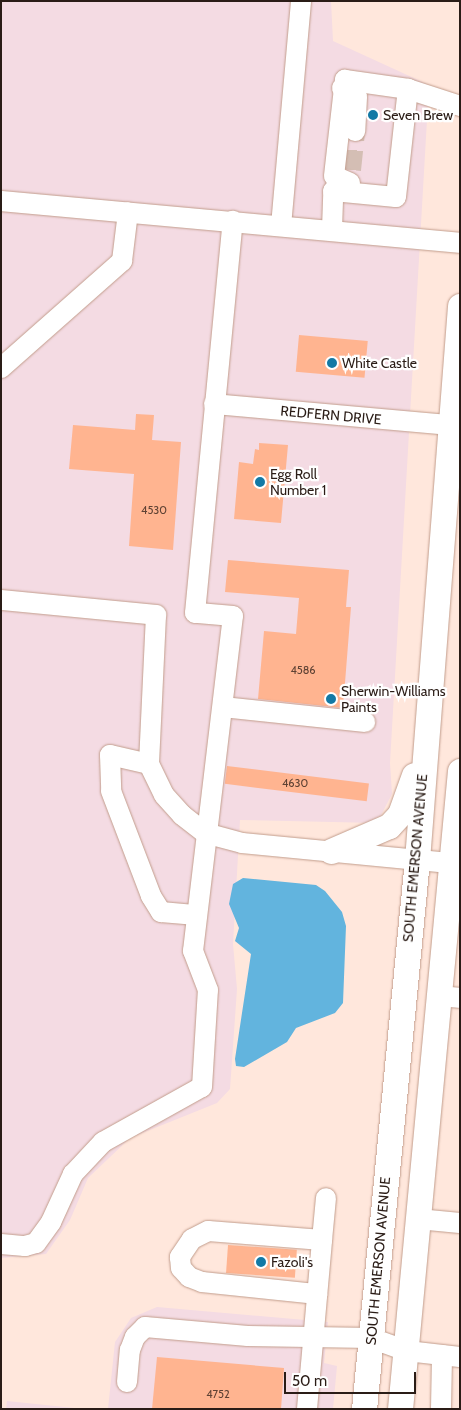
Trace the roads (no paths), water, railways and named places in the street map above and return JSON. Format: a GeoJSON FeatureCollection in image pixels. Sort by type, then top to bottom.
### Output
{"type":"FeatureCollection","features":[{"type":"Feature","properties":{"kind":"main road","name":"SOUTH EMERSON AVENUE"},"geometry":{"type":"LineString","coordinates":[[364,1409],[417,860],[448,426],[460,306]]}},
{"type":"Feature","properties":{"kind":"main road"},"geometry":{"type":"LineString","coordinates":[[331,851],[371,836],[389,826],[400,814],[424,749]]}},
{"type":"Feature","properties":{"kind":"main road"},"geometry":{"type":"LineString","coordinates":[[400,1409],[418,1219],[449,997],[460,771]]}},
{"type":"Feature","properties":{"kind":"street"},"geometry":{"type":"LineString","coordinates":[[281,226],[301,1]]}},
{"type":"Feature","properties":{"kind":"street"},"geometry":{"type":"LineString","coordinates":[[408,90],[396,197],[334,176],[342,88],[345,80],[408,90],[460,106]]}},
{"type":"Feature","properties":{"kind":"street"},"geometry":{"type":"LineString","coordinates":[[342,88],[357,97],[355,132]]}},
{"type":"Feature","properties":{"kind":"street"},"geometry":{"type":"LineString","coordinates":[[332,229],[333,191],[350,182]]}},
{"type":"Feature","properties":{"kind":"street"},"geometry":{"type":"LineString","coordinates":[[1,201],[332,229],[460,243]]}},
{"type":"Feature","properties":{"kind":"street"},"geometry":{"type":"LineString","coordinates":[[1,368],[122,261],[128,212]]}},
{"type":"Feature","properties":{"kind":"street"},"geometry":{"type":"LineString","coordinates":[[1,1244],[25,1246],[36,1243],[51,1222],[73,1174],[103,1142],[202,1087],[208,990],[192,951],[208,834],[233,616],[195,613],[233,221]]}},
{"type":"Feature","properties":{"kind":"street","name":"REDFERN DRIVE"},"geometry":{"type":"LineString","coordinates":[[214,404],[448,426]]}},
{"type":"Feature","properties":{"kind":"street"},"geometry":{"type":"LineString","coordinates":[[1,600],[156,615],[149,764],[164,795],[182,815],[208,834],[242,843],[455,863]]}},
{"type":"Feature","properties":{"kind":"street"},"geometry":{"type":"LineString","coordinates":[[222,707],[365,722]]}},
{"type":"Feature","properties":{"kind":"street"},"geometry":{"type":"LineString","coordinates":[[149,764],[110,755],[111,791],[151,896],[160,912],[198,915]]}},
{"type":"Feature","properties":{"kind":"street"},"geometry":{"type":"LineString","coordinates":[[307,1409],[326,1198]]}},
{"type":"Feature","properties":{"kind":"street"},"geometry":{"type":"LineString","coordinates":[[418,1219],[460,1223]]}},
{"type":"Feature","properties":{"kind":"street"},"geometry":{"type":"LineString","coordinates":[[317,1294],[202,1282],[189,1277],[181,1268],[180,1257],[192,1239],[208,1230],[322,1240]]}},
{"type":"Feature","properties":{"kind":"street"},"geometry":{"type":"LineString","coordinates":[[127,1382],[130,1350],[135,1337],[145,1328],[248,1336],[371,1338],[407,1351],[451,1356],[441,1409]]}},
{"type":"Feature","properties":{"kind":"water"},"geometry":{"type":"Polygon","coordinates":[[[243,878],[316,885],[325,891],[342,912],[346,926],[343,1003],[335,1013],[296,1028],[287,1042],[244,1067],[236,1066],[235,1059],[251,954],[235,941],[239,928],[229,904],[233,884],[243,878]]]}},
{"type":"Feature","properties":{"kind":"tunnel"},"geometry":{"type":"LineString","coordinates":[[351,170],[355,131]]}},
{"type":"Feature","properties":{"kind":"place","name":"Seven Brew"},"geometry":{"type":"Point","coordinates":[373,115]}},
{"type":"Feature","properties":{"kind":"place","name":"White Castle"},"geometry":{"type":"Point","coordinates":[332,363]}},
{"type":"Feature","properties":{"kind":"place","name":"Egg Roll Number 1"},"geometry":{"type":"Point","coordinates":[260,482]}},
{"type":"Feature","properties":{"kind":"place","name":"Sherwin-Williams Paints"},"geometry":{"type":"Point","coordinates":[331,699]}},
{"type":"Feature","properties":{"kind":"place","name":"Fazoli's"},"geometry":{"type":"Point","coordinates":[261,1262]}}]}
